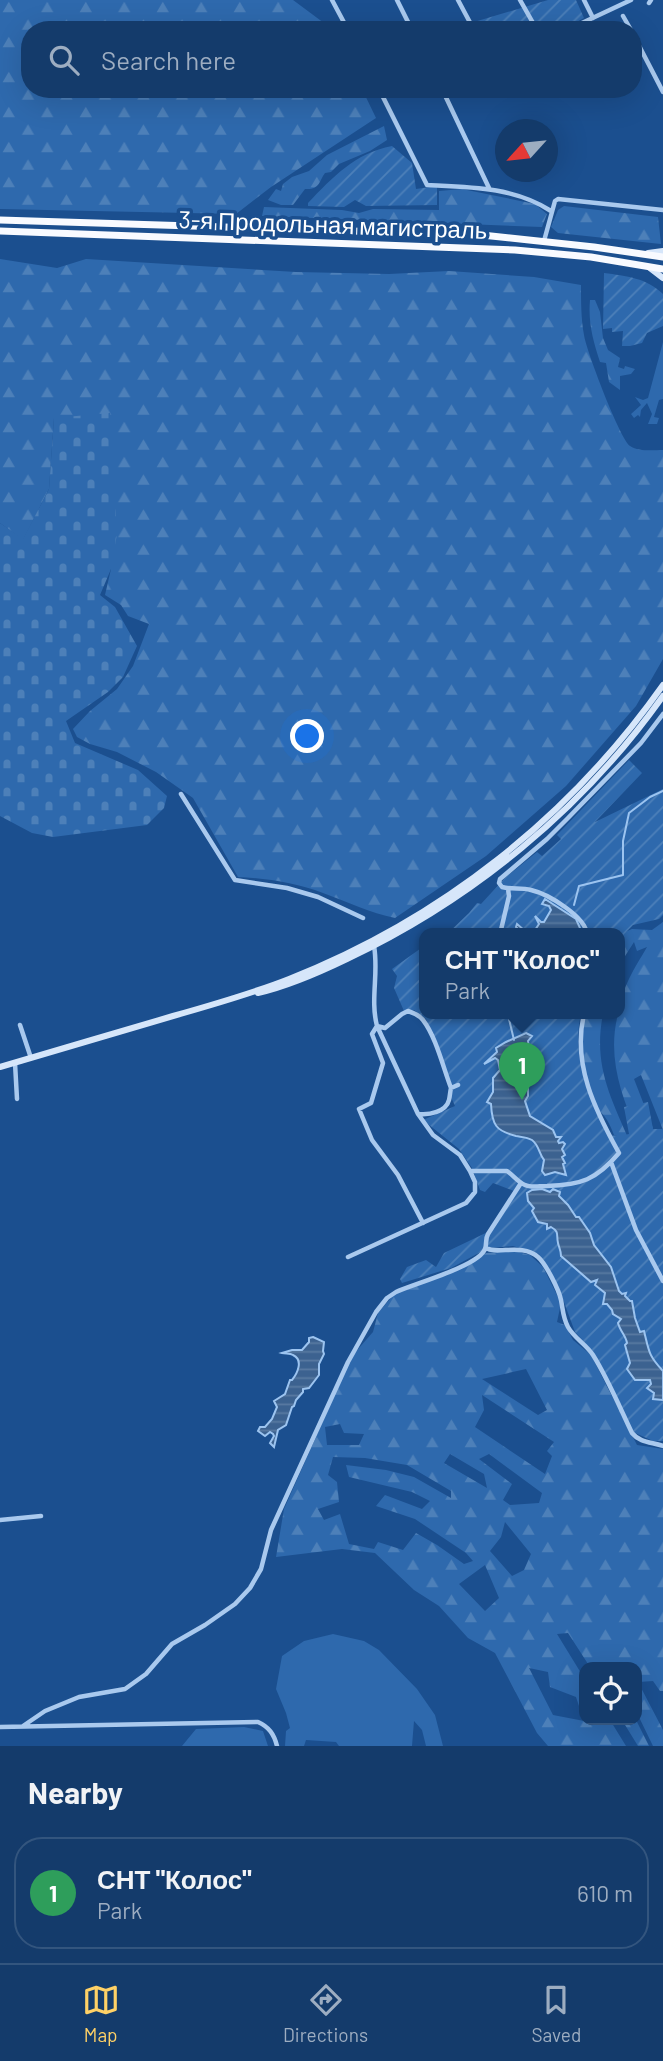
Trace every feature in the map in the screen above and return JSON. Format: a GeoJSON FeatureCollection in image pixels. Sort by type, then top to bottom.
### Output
{"type":"FeatureCollection","features":[{"type":"Feature","properties":{"kind":"highway","name":"3-я Продольная магистраль"},"geometry":{"type":"LineString","coordinates":[[0,220],[482,235],[663,257]]}},
{"type":"Feature","properties":{"kind":"highway","name":"3-я Продольная магистраль"},"geometry":{"type":"LineString","coordinates":[[0,232],[482,248],[591,257],[663,270]]}},
{"type":"Feature","properties":{"kind":"main road"},"geometry":{"type":"LineString","coordinates":[[644,253],[663,251]]}},
{"type":"Feature","properties":{"kind":"main road"},"geometry":{"type":"LineString","coordinates":[[645,266],[663,278]]}},
{"type":"Feature","properties":{"kind":"main road"},"geometry":{"type":"LineString","coordinates":[[0,1067],[228,1000],[288,979],[371,942],[446,898],[501,858],[568,798],[627,733],[663,685]]}},
{"type":"Feature","properties":{"kind":"main road"},"geometry":{"type":"LineString","coordinates":[[228,1000],[290,984],[374,946],[419,921],[468,888],[503,863],[580,795],[612,761],[663,696]]}},
{"type":"Feature","properties":{"kind":"street"},"geometry":{"type":"LineString","coordinates":[[332,0],[343,21]]}},
{"type":"Feature","properties":{"kind":"street"},"geometry":{"type":"LineString","coordinates":[[397,0],[408,21]]}},
{"type":"Feature","properties":{"kind":"street"},"geometry":{"type":"LineString","coordinates":[[458,0],[469,21]]}},
{"type":"Feature","properties":{"kind":"street"},"geometry":{"type":"LineString","coordinates":[[520,0],[532,21]]}},
{"type":"Feature","properties":{"kind":"street"},"geometry":{"type":"LineString","coordinates":[[584,0],[593,18]]}},
{"type":"Feature","properties":{"kind":"street"},"geometry":{"type":"LineString","coordinates":[[586,21],[631,0]]}},
{"type":"Feature","properties":{"kind":"street"},"geometry":{"type":"LineString","coordinates":[[624,16],[626,21]]}},
{"type":"Feature","properties":{"kind":"street"},"geometry":{"type":"LineString","coordinates":[[642,51],[663,92]]}},
{"type":"Feature","properties":{"kind":"street"},"geometry":{"type":"LineString","coordinates":[[384,98],[427,185],[489,188],[538,202],[551,211]]}},
{"type":"Feature","properties":{"kind":"street"},"geometry":{"type":"LineString","coordinates":[[447,98],[489,188]]}},
{"type":"Feature","properties":{"kind":"street"},"geometry":{"type":"LineString","coordinates":[[544,241],[551,211],[558,200],[663,210]]}},
{"type":"Feature","properties":{"kind":"street"},"geometry":{"type":"LineString","coordinates":[[586,928],[576,916],[544,894],[527,888],[508,889],[499,883],[502,876],[561,825],[641,743],[663,714]]}},
{"type":"Feature","properties":{"kind":"street"},"geometry":{"type":"LineString","coordinates":[[181,794],[235,880],[286,888],[318,897],[363,918]]}},
{"type":"Feature","properties":{"kind":"street"},"geometry":{"type":"LineString","coordinates":[[501,928],[509,896],[508,889]]}},
{"type":"Feature","properties":{"kind":"street"},"geometry":{"type":"LineString","coordinates":[[348,1257],[466,1203],[475,1192],[475,1182],[460,1155],[433,1135],[418,1114],[377,1026],[373,1012],[377,964],[374,946]]}},
{"type":"Feature","properties":{"kind":"street"},"geometry":{"type":"LineString","coordinates":[[377,1026],[385,1028],[408,1011],[419,1016]]}},
{"type":"Feature","properties":{"kind":"street"},"geometry":{"type":"LineString","coordinates":[[418,1114],[428,1115],[446,1106],[451,1088],[423,1019]]}},
{"type":"Feature","properties":{"kind":"street"},"geometry":{"type":"LineString","coordinates":[[470,1171],[507,1171],[529,1186],[578,1184],[594,1177],[619,1153],[602,1121],[585,1078],[580,1054],[584,1019]]}},
{"type":"Feature","properties":{"kind":"street"},"geometry":{"type":"LineString","coordinates":[[20,1025],[31,1058]]}},
{"type":"Feature","properties":{"kind":"street"},"geometry":{"type":"LineString","coordinates":[[377,1026],[372,1034],[383,1063],[371,1103],[359,1109],[372,1140],[398,1175],[423,1223]]}},
{"type":"Feature","properties":{"kind":"street"},"geometry":{"type":"LineString","coordinates":[[15,1063],[17,1099]]}},
{"type":"Feature","properties":{"kind":"street"},"geometry":{"type":"LineString","coordinates":[[451,1088],[458,1085]]}},
{"type":"Feature","properties":{"kind":"street"},"geometry":{"type":"LineString","coordinates":[[611,1162],[636,1230],[663,1281]]}},
{"type":"Feature","properties":{"kind":"street"},"geometry":{"type":"LineString","coordinates":[[23,1726],[45,1711],[79,1697],[125,1689],[146,1674],[172,1644],[235,1604],[250,1588],[261,1569],[271,1530],[348,1362],[376,1312],[396,1292],[478,1257],[486,1248],[488,1234],[521,1183]]}},
{"type":"Feature","properties":{"kind":"street"},"geometry":{"type":"LineString","coordinates":[[486,1248],[493,1251],[512,1248],[540,1259],[559,1294],[568,1327],[594,1357],[632,1433],[642,1441],[663,1446]]}},
{"type":"Feature","properties":{"kind":"street"},"geometry":{"type":"LineString","coordinates":[[0,1520],[41,1516]]}},
{"type":"Feature","properties":{"kind":"street"},"geometry":{"type":"LineString","coordinates":[[0,1727],[258,1722],[268,1727],[277,1746]]}},
{"type":"Feature","properties":{"kind":"green space"},"geometry":{"type":"Polygon","coordinates":[[[0,0],[293,0],[321,21],[21,21],[21,98],[366,98],[376,118],[271,187],[236,214],[0,209],[0,0]]]}},
{"type":"Feature","properties":{"kind":"green space"},"geometry":{"type":"Polygon","coordinates":[[[548,0],[576,0],[584,18],[578,21],[477,21],[548,0]]]}},
{"type":"Feature","properties":{"kind":"green space"},"geometry":{"type":"Polygon","coordinates":[[[384,126],[387,140],[325,173],[316,186],[305,189],[293,205],[281,205],[268,200],[276,189],[281,191],[283,184],[292,177],[309,171],[327,155],[384,126]]]}},
{"type":"Feature","properties":{"kind":"green space"},"geometry":{"type":"Polygon","coordinates":[[[392,146],[412,163],[416,189],[437,186],[437,205],[366,206],[355,200],[344,207],[308,206],[317,193],[346,167],[367,154],[392,146]]]}},
{"type":"Feature","properties":{"kind":"green space"},"geometry":{"type":"Polygon","coordinates":[[[462,189],[535,204],[547,214],[542,227],[262,216],[264,207],[359,213],[373,209],[439,210],[439,191],[462,189]]]}},
{"type":"Feature","properties":{"kind":"green space"},"geometry":{"type":"Polygon","coordinates":[[[564,206],[658,217],[661,244],[558,233],[551,227],[558,210],[564,206]]]}},
{"type":"Feature","properties":{"kind":"green space"},"geometry":{"type":"Polygon","coordinates":[[[0,259],[57,268],[86,259],[296,272],[389,274],[449,271],[534,277],[581,285],[582,323],[586,344],[619,428],[625,440],[634,448],[663,450],[663,659],[636,706],[566,786],[486,856],[395,918],[303,886],[238,877],[193,798],[156,772],[117,752],[77,737],[73,729],[117,689],[133,666],[149,624],[128,616],[121,605],[105,595],[111,569],[54,418],[49,489],[23,540],[0,523],[0,259]]]}},
{"type":"Feature","properties":{"kind":"green space"},"geometry":{"type":"Polygon","coordinates":[[[604,273],[643,281],[663,294],[663,326],[647,333],[642,343],[622,346],[623,331],[603,329],[604,273]]]}},
{"type":"Feature","properties":{"kind":"green space"},"geometry":{"type":"Polygon","coordinates":[[[590,300],[595,300],[600,312],[603,338],[608,350],[620,358],[618,367],[635,369],[631,374],[620,376],[620,390],[609,382],[606,363],[600,362],[595,347],[590,300]]]}},
{"type":"Feature","properties":{"kind":"green space"},"geometry":{"type":"Polygon","coordinates":[[[663,342],[663,399],[659,400],[654,417],[659,418],[657,424],[648,424],[652,414],[647,403],[641,410],[640,417],[638,415],[634,418],[631,414],[641,405],[635,397],[643,400],[648,398],[663,342]]]}},
{"type":"Feature","properties":{"kind":"green space"},"geometry":{"type":"Polygon","coordinates":[[[110,413],[117,534],[111,569],[100,595],[115,607],[137,646],[123,677],[108,692],[66,721],[75,743],[138,770],[167,796],[164,808],[147,825],[53,837],[32,833],[0,816],[0,523],[23,539],[49,489],[54,418],[110,413]]]}},
{"type":"Feature","properties":{"kind":"green space"},"geometry":{"type":"Polygon","coordinates":[[[629,760],[642,773],[595,822],[663,789],[663,915],[659,919],[633,925],[625,933],[625,928],[453,928],[506,877],[537,852],[542,856],[561,839],[557,835],[629,760]]]}},
{"type":"Feature","properties":{"kind":"green space"},"geometry":{"type":"Polygon","coordinates":[[[663,922],[663,1130],[641,1075],[634,1079],[653,1128],[637,1133],[617,1075],[615,1030],[617,1019],[625,1019],[625,987],[647,947],[637,951],[634,942],[625,956],[625,932],[632,929],[652,930],[663,922]]]}},
{"type":"Feature","properties":{"kind":"green space"},"geometry":{"type":"Polygon","coordinates":[[[419,950],[419,1014],[414,1010],[404,1011],[394,988],[397,976],[392,969],[419,950]]]}},
{"type":"Feature","properties":{"kind":"green space"},"geometry":{"type":"Polygon","coordinates":[[[426,1019],[580,1019],[578,1046],[580,1061],[607,1135],[629,1134],[624,1107],[648,1102],[653,1129],[663,1129],[663,1441],[653,1441],[633,1432],[592,1350],[575,1332],[561,1294],[539,1254],[513,1246],[488,1248],[451,1268],[402,1283],[400,1279],[407,1267],[426,1260],[436,1267],[444,1253],[494,1229],[517,1192],[493,1183],[485,1192],[480,1190],[472,1168],[459,1149],[423,1120],[455,1106],[451,1097],[452,1085],[426,1019]]]}},
{"type":"Feature","properties":{"kind":"green space"},"geometry":{"type":"Polygon","coordinates":[[[585,1019],[602,1019],[600,1049],[605,1079],[629,1140],[614,1135],[597,1107],[583,1061],[585,1019]]]}},
{"type":"Feature","properties":{"kind":"green space"},"geometry":{"type":"Polygon","coordinates":[[[515,1251],[530,1255],[543,1267],[561,1303],[557,1322],[565,1325],[573,1340],[591,1355],[637,1445],[663,1449],[663,1691],[660,1691],[653,1681],[642,1682],[642,1662],[587,1662],[568,1633],[557,1634],[579,1670],[579,1706],[576,1697],[550,1687],[548,1672],[529,1668],[553,1715],[579,1720],[579,1725],[613,1725],[626,1746],[548,1746],[537,1733],[495,1653],[468,1638],[439,1606],[414,1590],[375,1553],[342,1549],[276,1557],[284,1509],[352,1356],[373,1332],[378,1313],[396,1292],[446,1276],[486,1253],[515,1251]],[[526,1369],[482,1379],[538,1415],[547,1410],[526,1369]],[[482,1395],[484,1410],[475,1427],[545,1474],[552,1456],[547,1451],[554,1442],[482,1395]],[[340,1424],[325,1427],[327,1445],[359,1445],[364,1434],[344,1433],[340,1424]],[[450,1454],[444,1463],[487,1488],[484,1474],[450,1454]],[[489,1454],[479,1459],[512,1484],[503,1500],[510,1505],[539,1503],[542,1493],[489,1454]],[[333,1457],[328,1475],[337,1482],[339,1502],[318,1509],[324,1520],[340,1514],[349,1544],[374,1549],[378,1542],[403,1550],[416,1533],[464,1564],[473,1561],[466,1553],[415,1519],[376,1506],[385,1495],[422,1509],[430,1501],[412,1492],[349,1477],[346,1465],[414,1477],[451,1498],[451,1491],[407,1465],[365,1458],[333,1457]],[[505,1522],[501,1537],[490,1551],[512,1576],[524,1570],[531,1554],[505,1522]],[[485,1565],[459,1584],[485,1611],[499,1598],[485,1565]]]}},
{"type":"Feature","properties":{"kind":"green space"},"geometry":{"type":"Polygon","coordinates":[[[333,1634],[364,1641],[379,1650],[417,1689],[435,1715],[443,1746],[426,1746],[422,1730],[414,1721],[412,1746],[339,1746],[336,1742],[306,1740],[304,1746],[285,1746],[286,1731],[290,1728],[276,1689],[282,1656],[304,1641],[333,1634]]]}},
{"type":"Feature","properties":{"kind":"green space"},"geometry":{"type":"Polygon","coordinates":[[[642,1690],[663,1730],[663,1746],[653,1746],[642,1723],[642,1690]]]}},
{"type":"Feature","properties":{"kind":"green space"},"geometry":{"type":"Polygon","coordinates":[[[625,1725],[638,1725],[649,1746],[638,1746],[625,1725]]]}},
{"type":"Feature","properties":{"kind":"green space"},"geometry":{"type":"Polygon","coordinates":[[[244,1727],[263,1731],[268,1746],[182,1746],[196,1729],[244,1727]]]}},
{"type":"Feature","properties":{"kind":"shaded area"},"geometry":{"type":"Polygon","coordinates":[[[545,899],[576,919],[580,928],[536,928],[539,924],[535,916],[544,922],[551,910],[549,906],[542,904],[545,899]]]}},
{"type":"Feature","properties":{"kind":"shaded area"},"geometry":{"type":"Polygon","coordinates":[[[526,1033],[532,1036],[528,1041],[530,1058],[525,1064],[530,1080],[525,1101],[530,1116],[553,1130],[556,1137],[561,1137],[559,1143],[565,1144],[562,1149],[565,1155],[562,1157],[566,1175],[555,1172],[545,1175],[542,1171],[544,1160],[534,1142],[509,1134],[496,1126],[491,1104],[487,1102],[493,1092],[493,1078],[500,1070],[495,1058],[484,1064],[497,1052],[496,1048],[526,1033]]]}},
{"type":"Feature","properties":{"kind":"shaded area"},"geometry":{"type":"Polygon","coordinates":[[[542,1189],[560,1192],[559,1196],[576,1217],[579,1217],[590,1233],[594,1245],[611,1267],[619,1291],[626,1293],[625,1296],[632,1301],[640,1332],[644,1331],[654,1361],[663,1371],[663,1400],[653,1399],[654,1393],[647,1388],[651,1384],[650,1380],[635,1380],[627,1369],[630,1363],[625,1345],[627,1343],[618,1323],[621,1319],[613,1314],[607,1304],[603,1304],[605,1293],[595,1285],[597,1280],[591,1282],[561,1256],[556,1230],[551,1227],[547,1229],[547,1224],[538,1222],[527,1193],[542,1189]]]}},
{"type":"Feature","properties":{"kind":"shaded area"},"geometry":{"type":"Polygon","coordinates":[[[309,1338],[324,1342],[319,1375],[309,1388],[303,1389],[296,1400],[286,1425],[278,1430],[274,1447],[270,1443],[273,1434],[270,1432],[265,1436],[258,1431],[272,1419],[277,1407],[274,1401],[285,1394],[299,1364],[293,1355],[282,1353],[302,1350],[309,1338]]]}},
{"type":"Feature","properties":{"kind":"waterway"},"geometry":{"type":"LineString","coordinates":[[574,905],[579,886],[623,875],[623,841],[629,813],[663,791]]}},
{"type":"Feature","properties":{"kind":"waterway"},"geometry":{"type":"LineString","coordinates":[[509,1019],[514,1040]]}},
{"type":"Feature","properties":{"kind":"place","name":"СНТ \"Колос\""},"geometry":{"type":"Point","coordinates":[522,1100]}}]}
